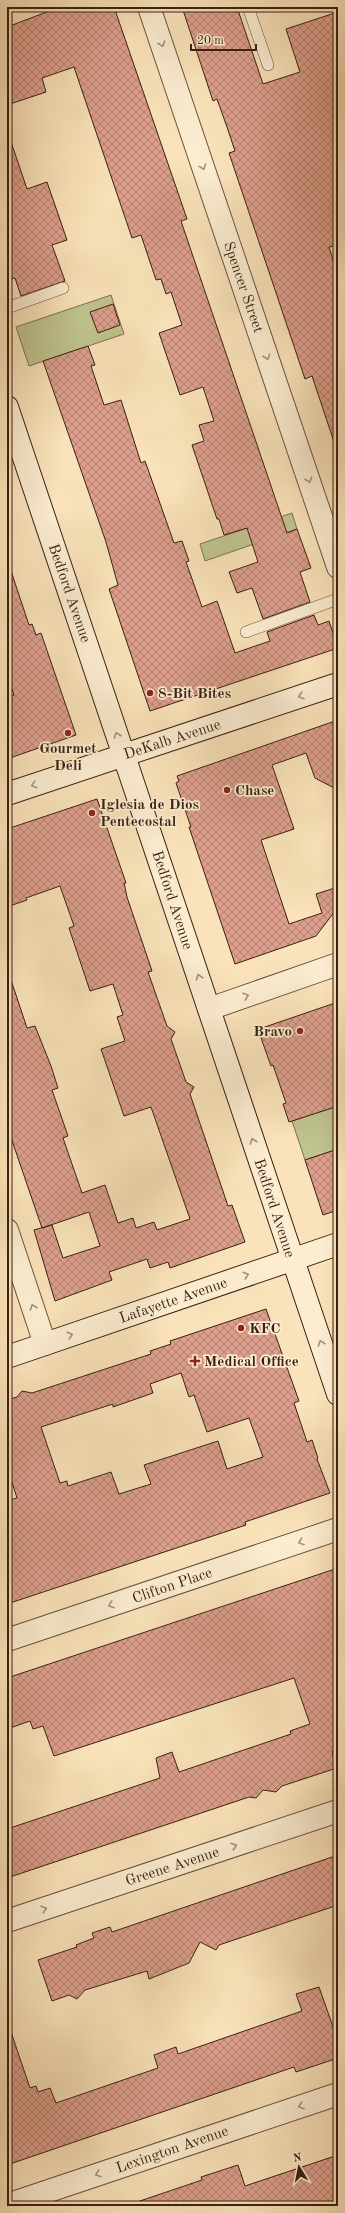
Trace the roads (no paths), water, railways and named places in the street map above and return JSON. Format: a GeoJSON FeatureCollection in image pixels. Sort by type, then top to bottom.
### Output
{"type":"FeatureCollection","features":[{"type":"Feature","properties":{"kind":"street","name":"Spencer Street"},"geometry":{"type":"LineString","coordinates":[[149,7],[338,567]]}},
{"type":"Feature","properties":{"kind":"street","name":"Bedford Avenue"},"geometry":{"type":"LineString","coordinates":[[7,407],[338,1394]]}},
{"type":"Feature","properties":{"kind":"street","name":"DeKalb Avenue"},"geometry":{"type":"LineString","coordinates":[[7,794],[338,684]]}},
{"type":"Feature","properties":{"kind":"street"},"geometry":{"type":"LineString","coordinates":[[209,1009],[338,964]]}},
{"type":"Feature","properties":{"kind":"street"},"geometry":{"type":"LineString","coordinates":[[7,1230],[45,1344]]}},
{"type":"Feature","properties":{"kind":"street","name":"Lafayette Avenue"},"geometry":{"type":"LineString","coordinates":[[7,1357],[338,1244]]}},
{"type":"Feature","properties":{"kind":"street","name":"Clifton Place"},"geometry":{"type":"LineString","coordinates":[[7,1640],[338,1529]]}},
{"type":"Feature","properties":{"kind":"street","name":"Greene Avenue"},"geometry":{"type":"LineString","coordinates":[[7,1921],[338,1811]]}},
{"type":"Feature","properties":{"kind":"street","name":"Lexington Avenue"},"geometry":{"type":"LineString","coordinates":[[7,2205],[338,2094]]}},
{"type":"Feature","properties":{"kind":"lane"},"geometry":{"type":"LineString","coordinates":[[248,7],[268,65]]}},
{"type":"Feature","properties":{"kind":"lane"},"geometry":{"type":"LineString","coordinates":[[7,308],[63,288]]}},
{"type":"Feature","properties":{"kind":"lane"},"geometry":{"type":"LineString","coordinates":[[246,632],[338,600]]}},
{"type":"Feature","properties":{"kind":"place","name":"8-Bit Bites"},"geometry":{"type":"Point","coordinates":[150,693]}},
{"type":"Feature","properties":{"kind":"place","name":"Gourmet Deli"},"geometry":{"type":"Point","coordinates":[68,733]}},
{"type":"Feature","properties":{"kind":"place","name":"Chase"},"geometry":{"type":"Point","coordinates":[227,790]}},
{"type":"Feature","properties":{"kind":"place","name":"Iglesia de Dios Pentecostal"},"geometry":{"type":"Point","coordinates":[92,813]}},
{"type":"Feature","properties":{"kind":"place","name":"Bravo"},"geometry":{"type":"Point","coordinates":[300,1031]}},
{"type":"Feature","properties":{"kind":"place","name":"KFC"},"geometry":{"type":"Point","coordinates":[241,1328]}},
{"type":"Feature","properties":{"kind":"place","name":"Medical Office"},"geometry":{"type":"Point","coordinates":[195,1361]}}]}
